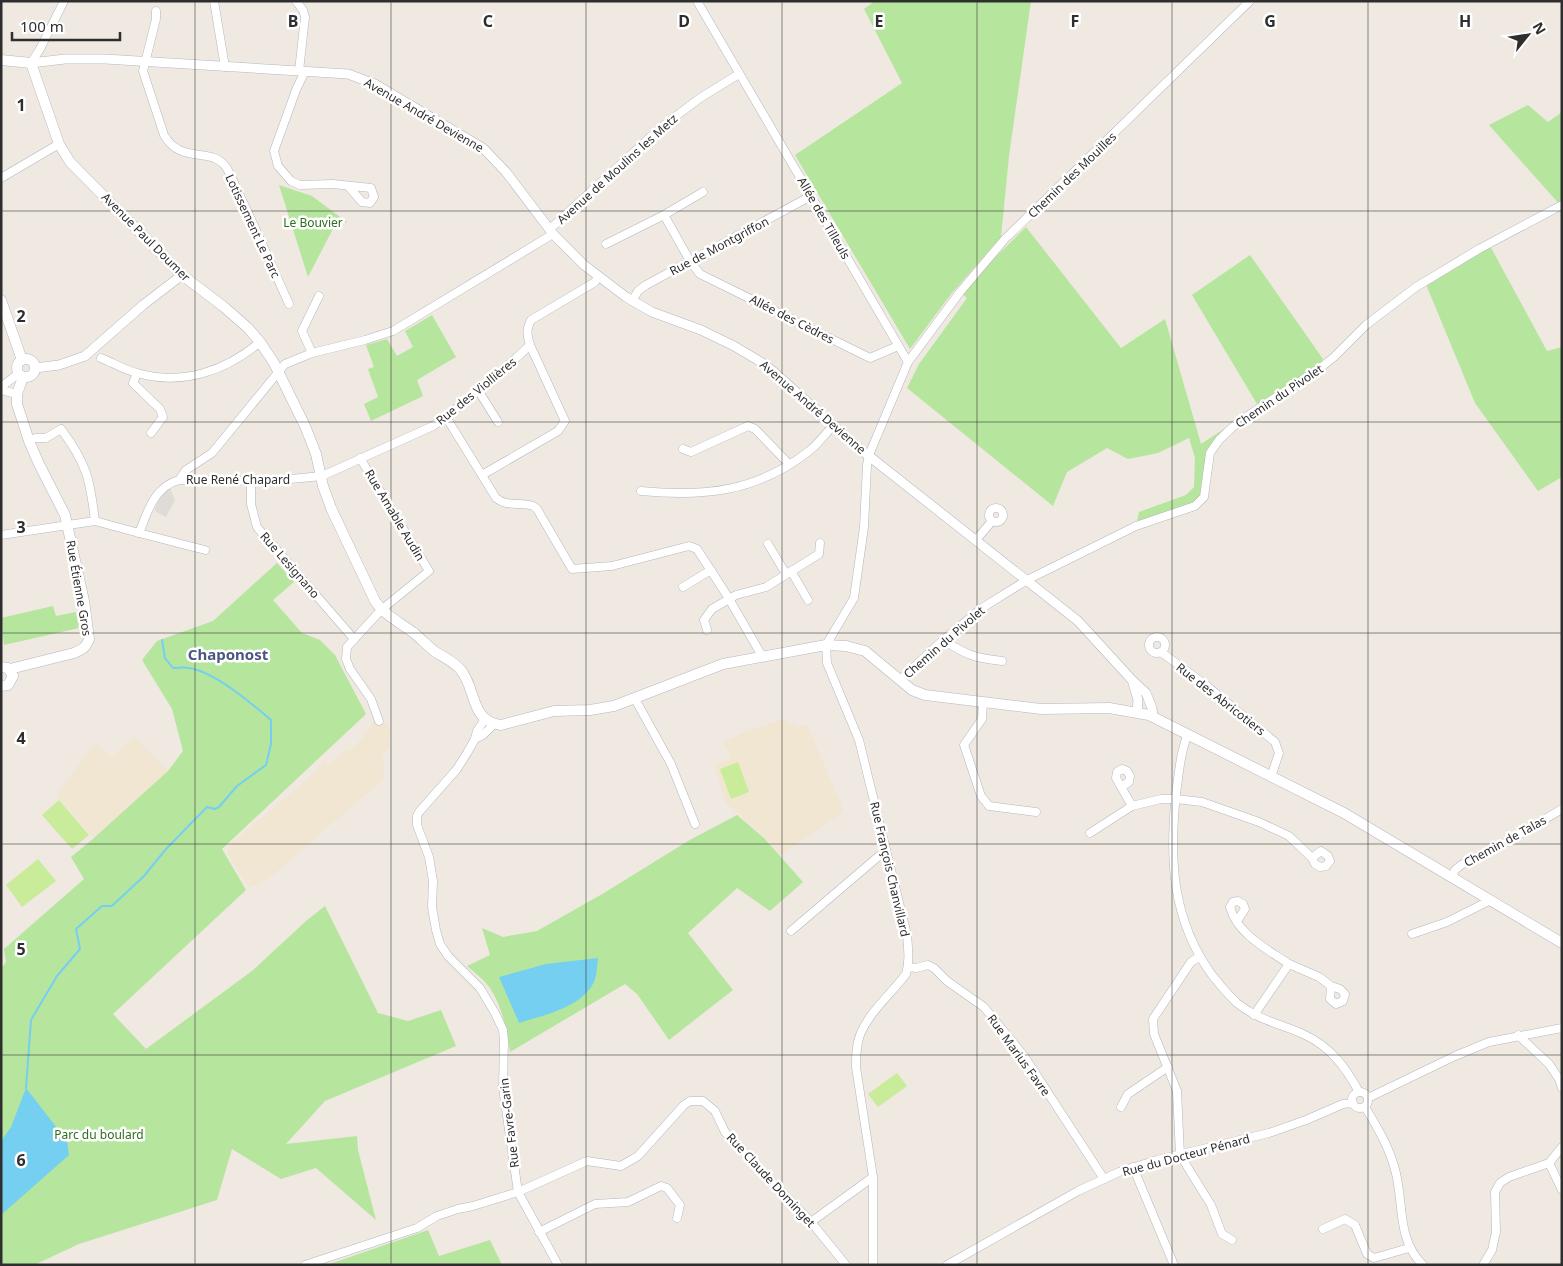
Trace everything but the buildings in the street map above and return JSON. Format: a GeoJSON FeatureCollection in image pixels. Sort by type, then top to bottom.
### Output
{"type":"FeatureCollection","features":[{"type":"Feature","properties":{"kind":"main road"},"geometry":{"type":"LineString","coordinates":[[1,60],[30,63]]}},
{"type":"Feature","properties":{"kind":"main road","name":"Avenue Paul Doumer"},"geometry":{"type":"LineString","coordinates":[[30,63],[59,144],[70,162],[182,275],[224,307],[248,328],[260,342],[294,402],[314,447],[323,486],[331,508],[381,610]]}},
{"type":"Feature","properties":{"kind":"main road"},"geometry":{"type":"LineString","coordinates":[[1,300],[22,360]]}},
{"type":"Feature","properties":{"kind":"main road"},"geometry":{"type":"LineString","coordinates":[[20,375],[31,376],[35,368],[31,361],[22,360]]}},
{"type":"Feature","properties":{"kind":"main road"},"geometry":{"type":"LineString","coordinates":[[17,394],[20,375],[17,366],[22,360]]}},
{"type":"Feature","properties":{"kind":"main road","name":"Rue Étienne Gros"},"geometry":{"type":"LineString","coordinates":[[5,675],[26,665],[82,650],[89,639],[84,602],[68,525],[58,499],[39,464],[29,440],[17,404],[17,394]]}},
{"type":"Feature","properties":{"kind":"main road"},"geometry":{"type":"LineString","coordinates":[[381,610],[400,622],[460,669],[466,677],[478,711],[489,722],[500,725],[554,712],[590,710],[614,706],[723,664],[826,645],[846,646],[865,651],[912,690],[925,695],[1041,709],[1109,708],[1137,712],[1153,717],[1188,734],[1344,813],[1562,943]]}},
{"type":"Feature","properties":{"kind":"street"},"geometry":{"type":"LineString","coordinates":[[30,63],[38,52],[64,1]]}},
{"type":"Feature","properties":{"kind":"street"},"geometry":{"type":"LineString","coordinates":[[214,1],[225,67]]}},
{"type":"Feature","properties":{"kind":"street"},"geometry":{"type":"LineString","coordinates":[[296,1],[303,10],[305,17],[302,71],[274,151],[278,166],[291,181],[300,185],[317,183],[348,186]]}},
{"type":"Feature","properties":{"kind":"street"},"geometry":{"type":"LineString","coordinates":[[696,1],[740,74]]}},
{"type":"Feature","properties":{"kind":"street","name":"Chemin des Mouilles"},"geometry":{"type":"LineString","coordinates":[[826,645],[854,598],[864,527],[869,455],[908,362],[960,292],[1004,240],[1250,1]]}},
{"type":"Feature","properties":{"kind":"street","name":"Lotissement Le Parc"},"geometry":{"type":"LineString","coordinates":[[156,11],[156,19],[143,71],[164,135],[169,144],[184,153],[210,157],[219,161],[226,168],[289,304]]}},
{"type":"Feature","properties":{"kind":"street","name":"Avenue André Devienne"},"geometry":{"type":"LineString","coordinates":[[30,63],[65,59],[105,59],[144,63],[348,74],[375,84],[483,148],[506,172],[551,232],[584,266],[632,301],[652,312],[709,334],[757,359],[774,372],[855,445],[1078,621],[1146,693],[1152,708],[1153,717]]}},
{"type":"Feature","properties":{"kind":"street","name":"Allée des Tilleuls"},"geometry":{"type":"LineString","coordinates":[[740,74],[908,362]]}},
{"type":"Feature","properties":{"kind":"street","name":"Avenue de Moulins les Metz"},"geometry":{"type":"LineString","coordinates":[[179,480],[186,470],[212,453],[285,364],[312,353],[392,331],[551,232],[659,129],[700,98],[740,74]]}},
{"type":"Feature","properties":{"kind":"street"},"geometry":{"type":"LineString","coordinates":[[1,178],[59,144]]}},
{"type":"Feature","properties":{"kind":"street"},"geometry":{"type":"LineString","coordinates":[[606,244],[703,192]]}},
{"type":"Feature","properties":{"kind":"street","name":"Rue de Montgriffon"},"geometry":{"type":"LineString","coordinates":[[632,301],[642,288],[811,196]]}},
{"type":"Feature","properties":{"kind":"street","name":"Chemin du Pivolet"},"geometry":{"type":"LineString","coordinates":[[900,680],[943,640],[982,608],[1027,580],[1136,526],[1196,506],[1204,497],[1210,453],[1219,440],[1238,422],[1334,357],[1366,326],[1416,287],[1479,249],[1562,205]]}},
{"type":"Feature","properties":{"kind":"street"},"geometry":{"type":"LineString","coordinates":[[664,214],[690,262]]}},
{"type":"Feature","properties":{"kind":"street","name":"Allée des Cèdres"},"geometry":{"type":"LineString","coordinates":[[690,262],[700,274],[870,358],[898,346]]}},
{"type":"Feature","properties":{"kind":"street"},"geometry":{"type":"LineString","coordinates":[[35,368],[59,365],[85,356],[143,305],[182,275]]}},
{"type":"Feature","properties":{"kind":"street"},"geometry":{"type":"LineString","coordinates":[[482,475],[558,431],[565,421],[530,345],[527,328],[531,320],[595,282],[598,276]]}},
{"type":"Feature","properties":{"kind":"street"},"geometry":{"type":"LineString","coordinates":[[312,353],[302,331],[319,296]]}},
{"type":"Feature","properties":{"kind":"street"},"geometry":{"type":"LineString","coordinates":[[101,358],[137,374],[167,378],[192,377],[232,362],[260,342]]}},
{"type":"Feature","properties":{"kind":"street","name":"Rue des Viollières"},"geometry":{"type":"LineString","coordinates":[[322,476],[434,426],[509,365],[530,345]]}},
{"type":"Feature","properties":{"kind":"street"},"geometry":{"type":"LineString","coordinates":[[137,374],[134,383],[160,409],[163,417],[151,432]]}},
{"type":"Feature","properties":{"kind":"street"},"geometry":{"type":"LineString","coordinates":[[1,389],[20,375]]}},
{"type":"Feature","properties":{"kind":"street"},"geometry":{"type":"LineString","coordinates":[[1,389],[17,394]]}},
{"type":"Feature","properties":{"kind":"street"},"geometry":{"type":"LineString","coordinates":[[478,390],[498,422]]}},
{"type":"Feature","properties":{"kind":"street"},"geometry":{"type":"LineString","coordinates":[[446,417],[496,498],[510,504],[527,504],[537,509],[572,569],[612,566],[689,546],[694,547],[699,551],[711,570],[762,656]]}},
{"type":"Feature","properties":{"kind":"street"},"geometry":{"type":"LineString","coordinates":[[683,450],[691,452],[748,426],[755,429],[789,464]]}},
{"type":"Feature","properties":{"kind":"street"},"geometry":{"type":"LineString","coordinates":[[641,490],[697,494],[726,490],[756,482],[789,464],[809,450],[833,426]]}},
{"type":"Feature","properties":{"kind":"street"},"geometry":{"type":"LineString","coordinates":[[29,440],[46,438],[61,429],[76,450],[91,485],[96,521]]}},
{"type":"Feature","properties":{"kind":"street","name":"Rue Amable Audin"},"geometry":{"type":"LineString","coordinates":[[354,639],[381,610],[429,571],[360,458]]}},
{"type":"Feature","properties":{"kind":"street","name":"Rue René Chapard"},"geometry":{"type":"LineString","coordinates":[[138,533],[156,494],[171,482],[179,480],[251,481],[322,476]]}},
{"type":"Feature","properties":{"kind":"street","name":"Rue Lesignano"},"geometry":{"type":"LineString","coordinates":[[251,481],[256,527],[354,639]]}},
{"type":"Feature","properties":{"kind":"street"},"geometry":{"type":"LineString","coordinates":[[1,535],[96,521],[205,550]]}},
{"type":"Feature","properties":{"kind":"street"},"geometry":{"type":"LineString","coordinates":[[976,540],[992,521]]}},
{"type":"Feature","properties":{"kind":"street"},"geometry":{"type":"LineString","coordinates":[[707,630],[704,620],[712,609],[736,595],[766,587],[789,573],[819,554],[820,543]]}},
{"type":"Feature","properties":{"kind":"street"},"geometry":{"type":"LineString","coordinates":[[768,544],[808,600]]}},
{"type":"Feature","properties":{"kind":"street"},"geometry":{"type":"LineString","coordinates":[[683,586],[711,570]]}},
{"type":"Feature","properties":{"kind":"street"},"geometry":{"type":"LineString","coordinates":[[354,639],[347,647],[346,659],[350,669],[371,699],[379,721]]}},
{"type":"Feature","properties":{"kind":"street"},"geometry":{"type":"LineString","coordinates":[[943,640],[966,654],[982,659],[1002,661]]}},
{"type":"Feature","properties":{"kind":"street","name":"Rue François Chanvillard"},"geometry":{"type":"LineString","coordinates":[[826,645],[828,663],[859,740],[907,935],[908,967]]}},
{"type":"Feature","properties":{"kind":"street","name":"Rue des Abricotiers"},"geometry":{"type":"LineString","coordinates":[[1161,652],[1207,686],[1275,742],[1279,753],[1271,777]]}},
{"type":"Feature","properties":{"kind":"street","name":"Avenue André Devienne"},"geometry":{"type":"LineString","coordinates":[[1132,680],[1138,700],[1137,712]]}},
{"type":"Feature","properties":{"kind":"street"},"geometry":{"type":"LineString","coordinates":[[635,699],[671,764],[695,824]]}},
{"type":"Feature","properties":{"kind":"street"},"geometry":{"type":"LineString","coordinates":[[984,702],[982,719],[964,745],[981,796],[989,806],[1036,812]]}},
{"type":"Feature","properties":{"kind":"street","name":"Rue Favre-Garin"},"geometry":{"type":"LineString","coordinates":[[489,722],[477,731],[457,769],[419,812],[416,820],[429,858],[433,881],[433,918],[440,944],[448,956],[480,988],[503,1030],[503,1088],[518,1192],[558,1265]]}},
{"type":"Feature","properties":{"kind":"street"},"geometry":{"type":"LineString","coordinates":[[1188,734],[1183,745],[1176,799],[1173,834],[1174,868],[1181,912],[1199,957],[1222,988],[1254,1015],[1305,1035],[1321,1044],[1336,1057],[1349,1073],[1359,1092]]}},
{"type":"Feature","properties":{"kind":"street"},"geometry":{"type":"LineString","coordinates":[[1121,787],[1132,806]]}},
{"type":"Feature","properties":{"kind":"street"},"geometry":{"type":"LineString","coordinates":[[1090,833],[1132,806],[1161,799],[1176,799],[1202,802],[1259,822],[1289,836],[1312,858]]}},
{"type":"Feature","properties":{"kind":"street","name":"Chemin de Talas"},"geometry":{"type":"LineString","coordinates":[[1452,877],[1455,870],[1461,865],[1562,810]]}},
{"type":"Feature","properties":{"kind":"street"},"geometry":{"type":"LineString","coordinates":[[791,931],[886,850]]}},
{"type":"Feature","properties":{"kind":"street"},"geometry":{"type":"LineString","coordinates":[[1412,934],[1447,922],[1491,900]]}},
{"type":"Feature","properties":{"kind":"street"},"geometry":{"type":"LineString","coordinates":[[1237,921],[1244,931],[1289,964],[1319,977],[1331,986]]}},
{"type":"Feature","properties":{"kind":"street"},"geometry":{"type":"LineString","coordinates":[[1199,957],[1191,962],[1153,1019],[1154,1034],[1177,1091],[1180,1155],[1211,1205],[1222,1234],[1232,1240]]}},
{"type":"Feature","properties":{"kind":"street"},"geometry":{"type":"LineString","coordinates":[[1254,1015],[1289,964]]}},
{"type":"Feature","properties":{"kind":"street","name":"Rue Marius Favre"},"geometry":{"type":"LineString","coordinates":[[908,967],[928,965],[934,968],[947,981],[984,1007],[1024,1056],[1104,1179]]}},
{"type":"Feature","properties":{"kind":"street"},"geometry":{"type":"LineString","coordinates":[[873,1265],[873,1177],[856,1067],[857,1049],[860,1035],[868,1020],[894,990],[906,974],[908,967]]}},
{"type":"Feature","properties":{"kind":"street"},"geometry":{"type":"LineString","coordinates":[[1368,1098],[1455,1056],[1489,1042],[1562,1028]]}},
{"type":"Feature","properties":{"kind":"street"},"geometry":{"type":"LineString","coordinates":[[1518,1036],[1549,1064],[1559,1079],[1562,1088]]}},
{"type":"Feature","properties":{"kind":"street"},"geometry":{"type":"LineString","coordinates":[[1121,1106],[1128,1094],[1168,1067]]}},
{"type":"Feature","properties":{"kind":"street"},"geometry":{"type":"LineString","coordinates":[[1359,1092],[1365,1093],[1368,1098],[1365,1106],[1357,1107],[1353,1103],[1353,1097],[1359,1092]]}},
{"type":"Feature","properties":{"kind":"street","name":"Rue Claude Dominget"},"geometry":{"type":"LineString","coordinates":[[518,1192],[587,1161],[621,1166],[638,1156],[684,1105],[690,1101],[703,1101],[715,1111],[725,1132],[811,1222],[846,1265]]}},
{"type":"Feature","properties":{"kind":"street","name":"Rue du Docteur Pénard"},"geometry":{"type":"LineString","coordinates":[[947,1265],[1007,1230],[1104,1179],[1134,1167],[1269,1133],[1343,1104],[1353,1103]]}},
{"type":"Feature","properties":{"kind":"street"},"geometry":{"type":"LineString","coordinates":[[1365,1106],[1380,1132],[1394,1165],[1401,1215],[1409,1248],[1423,1265]]}},
{"type":"Feature","properties":{"kind":"street"},"geometry":{"type":"LineString","coordinates":[[1483,1265],[1492,1250],[1496,1232],[1495,1192],[1500,1183],[1508,1177],[1549,1163],[1562,1147]]}},
{"type":"Feature","properties":{"kind":"street"},"geometry":{"type":"LineString","coordinates":[[1549,1163],[1562,1190]]}},
{"type":"Feature","properties":{"kind":"street"},"geometry":{"type":"LineString","coordinates":[[1134,1167],[1174,1265]]}},
{"type":"Feature","properties":{"kind":"street"},"geometry":{"type":"LineString","coordinates":[[811,1222],[873,1177]]}},
{"type":"Feature","properties":{"kind":"street"},"geometry":{"type":"LineString","coordinates":[[539,1232],[595,1204],[628,1202],[661,1186],[667,1188],[680,1205],[677,1218]]}},
{"type":"Feature","properties":{"kind":"street"},"geometry":{"type":"LineString","coordinates":[[305,1265],[417,1228],[437,1216],[458,1208],[473,1206],[518,1192]]}},
{"type":"Feature","properties":{"kind":"street"},"geometry":{"type":"LineString","coordinates":[[1323,1229],[1345,1219],[1355,1225],[1366,1254],[1374,1258],[1409,1248]]}},
{"type":"Feature","properties":{"kind":"shaded area"},"geometry":{"type":"Polygon","coordinates":[[[170,488],[175,500],[166,517],[156,512],[155,509],[160,497],[170,488]]]}},
{"type":"Feature","properties":{"kind":"shaded area"},"geometry":{"type":"Polygon","coordinates":[[[784,719],[798,727],[807,724],[844,812],[780,855],[765,837],[726,803],[714,764],[731,758],[724,742],[747,731],[784,719]]]}},
{"type":"Feature","properties":{"kind":"shaded area"},"geometry":{"type":"Polygon","coordinates":[[[383,720],[391,732],[389,742],[391,744],[383,755],[384,779],[269,878],[249,888],[227,853],[229,845],[303,783],[303,781],[305,782],[325,759],[329,764],[347,749],[357,744],[370,728],[372,721],[383,720]]]}},
{"type":"Feature","properties":{"kind":"shaded area"},"geometry":{"type":"Polygon","coordinates":[[[134,737],[168,771],[94,838],[56,795],[95,743],[112,757],[134,737]]]}},
{"type":"Feature","properties":{"kind":"green space"},"geometry":{"type":"Polygon","coordinates":[[[875,1],[1031,1],[1009,156],[1001,237],[951,294],[910,349],[795,155],[902,83],[864,9],[875,1]]]}},
{"type":"Feature","properties":{"kind":"green space"},"geometry":{"type":"Polygon","coordinates":[[[1528,105],[1548,122],[1562,112],[1561,206],[1489,125],[1528,105]]]}},
{"type":"Feature","properties":{"kind":"green space","name":"Le Bouvier"},"geometry":{"type":"Polygon","coordinates":[[[279,185],[312,196],[348,223],[337,221],[308,277],[279,185]]]}},
{"type":"Feature","properties":{"kind":"green space"},"geometry":{"type":"Polygon","coordinates":[[[1026,227],[1121,348],[1165,319],[1201,444],[1230,425],[1210,453],[1204,497],[1195,506],[1136,526],[1139,512],[1186,495],[1194,487],[1195,458],[1189,438],[1158,453],[1128,459],[1107,448],[1067,472],[1053,506],[907,388],[919,364],[967,298],[960,292],[1026,227]]]}},
{"type":"Feature","properties":{"kind":"green space"},"geometry":{"type":"Polygon","coordinates":[[[1489,244],[1547,351],[1562,347],[1562,477],[1538,491],[1475,403],[1425,282],[1489,244]]]}},
{"type":"Feature","properties":{"kind":"green space"},"geometry":{"type":"Polygon","coordinates":[[[1250,255],[1323,359],[1317,367],[1257,404],[1192,295],[1250,255]]]}},
{"type":"Feature","properties":{"kind":"green space"},"geometry":{"type":"Polygon","coordinates":[[[432,315],[456,357],[417,380],[423,396],[371,421],[364,404],[378,397],[368,369],[374,367],[366,345],[387,339],[397,356],[413,347],[405,331],[432,315]]]}},
{"type":"Feature","properties":{"kind":"green space","name":"Parc du boulard"},"geometry":{"type":"Polygon","coordinates":[[[277,563],[294,582],[273,600],[302,633],[320,640],[335,655],[366,714],[222,849],[246,890],[113,1014],[146,1049],[252,971],[325,906],[378,1013],[408,1021],[441,1010],[456,1046],[325,1101],[286,1144],[357,1136],[358,1150],[376,1220],[316,1168],[281,1179],[232,1149],[217,1200],[79,1244],[34,1265],[1,1265],[1,969],[6,962],[4,949],[84,879],[71,857],[168,771],[183,751],[172,709],[142,660],[157,641],[213,621],[277,563]]]}},
{"type":"Feature","properties":{"kind":"green space"},"geometry":{"type":"Polygon","coordinates":[[[53,606],[56,616],[76,612],[79,628],[4,645],[1,618],[53,606]]]}},
{"type":"Feature","properties":{"kind":"green space"},"geometry":{"type":"Polygon","coordinates":[[[738,762],[749,792],[731,799],[720,769],[738,762]]]}},
{"type":"Feature","properties":{"kind":"green space"},"geometry":{"type":"Polygon","coordinates":[[[59,800],[89,835],[72,849],[42,815],[59,800]]]}},
{"type":"Feature","properties":{"kind":"green space"},"geometry":{"type":"Polygon","coordinates":[[[737,815],[764,838],[803,882],[770,911],[737,888],[688,933],[733,990],[669,1040],[637,994],[625,984],[510,1052],[505,1024],[491,989],[467,966],[490,955],[482,928],[503,937],[537,931],[604,893],[688,841],[737,815]]]}},
{"type":"Feature","properties":{"kind":"green space"},"geometry":{"type":"Polygon","coordinates":[[[38,859],[56,881],[22,907],[6,885],[38,859]]]}},
{"type":"Feature","properties":{"kind":"green space"},"geometry":{"type":"Polygon","coordinates":[[[897,1073],[907,1086],[878,1107],[868,1094],[897,1073]]]}},
{"type":"Feature","properties":{"kind":"green space"},"geometry":{"type":"Polygon","coordinates":[[[428,1230],[439,1256],[490,1240],[502,1265],[327,1265],[428,1230]]]}},
{"type":"Feature","properties":{"kind":"water"},"geometry":{"type":"Polygon","coordinates":[[[598,958],[594,982],[580,998],[561,1009],[519,1023],[499,977],[546,964],[598,958]]]}},
{"type":"Feature","properties":{"kind":"water"},"geometry":{"type":"Polygon","coordinates":[[[26,1088],[67,1141],[69,1155],[1,1215],[1,1141],[11,1127],[26,1088]]]}},
{"type":"Feature","properties":{"kind":"waterway"},"geometry":{"type":"LineString","coordinates":[[26,1088],[31,1020],[57,976],[80,949],[76,929],[102,906],[113,905],[144,876],[166,849],[207,807],[215,809],[219,807],[237,786],[266,765],[271,744],[271,720],[232,689],[210,675],[189,668],[173,668],[165,658],[162,640]]}},
{"type":"Feature","properties":{"kind":"district","name":"Chaponost"},"geometry":{"type":"Point","coordinates":[228,654]}}]}
